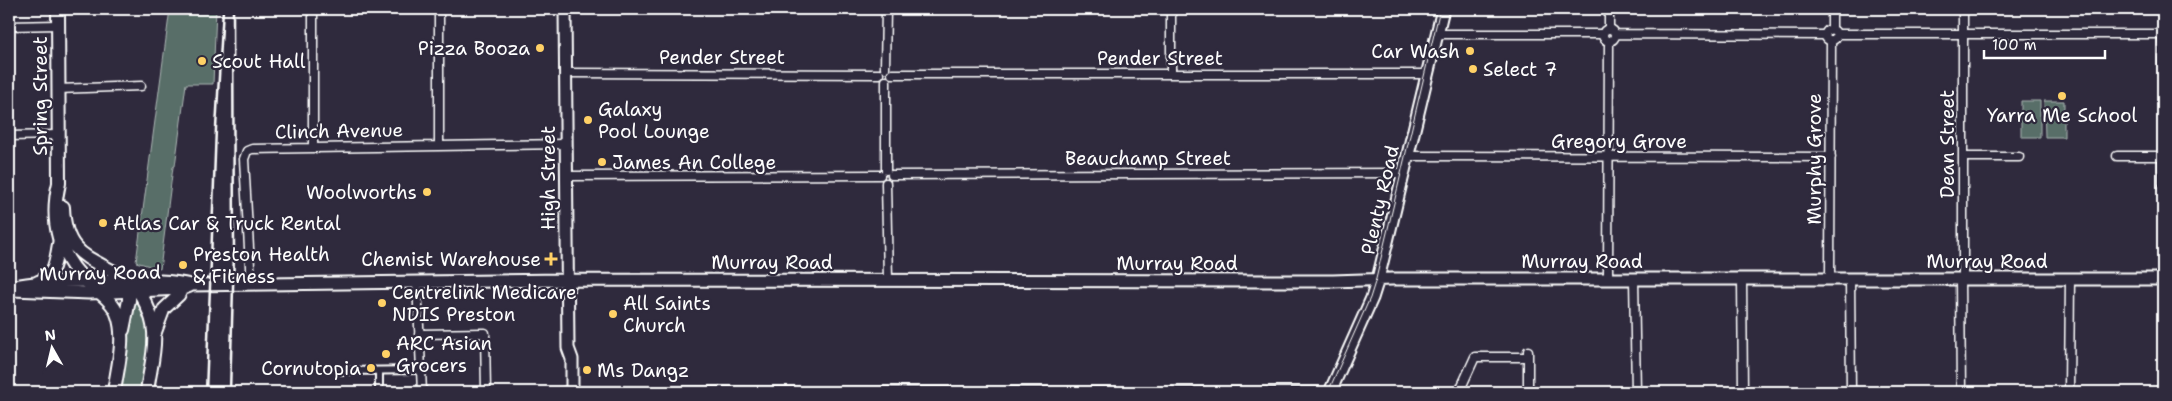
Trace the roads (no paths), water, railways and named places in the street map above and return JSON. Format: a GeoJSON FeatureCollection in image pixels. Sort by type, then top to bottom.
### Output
{"type":"FeatureCollection","features":[{"type":"Feature","properties":{"kind":"main road","name":"Spring Street"},"geometry":{"type":"LineString","coordinates":[[58,9],[58,182],[55,208],[59,242],[69,261],[86,282],[100,292],[116,312],[121,337]]}},
{"type":"Feature","properties":{"kind":"main road","name":"High Street"},"geometry":{"type":"LineString","coordinates":[[565,9],[566,280],[568,348],[572,359],[569,391]]}},
{"type":"Feature","properties":{"kind":"main road","name":"Plenty Road"},"geometry":{"type":"LineString","coordinates":[[1330,392],[1372,298],[1378,279],[1443,9]]}},
{"type":"Feature","properties":{"kind":"main road","name":"Spring Street"},"geometry":{"type":"LineString","coordinates":[[58,182],[62,198],[64,224],[73,244],[88,260],[132,288]]}},
{"type":"Feature","properties":{"kind":"main road"},"geometry":{"type":"LineString","coordinates":[[33,283],[44,279],[53,270],[59,242]]}},
{"type":"Feature","properties":{"kind":"main road","name":"Murray Road"},"geometry":{"type":"LineString","coordinates":[[9,288],[38,292],[100,292],[177,282],[187,287],[251,284],[566,280],[1333,281],[1378,279],[2163,278]]}},
{"type":"Feature","properties":{"kind":"main road","name":"Murray Road"},"geometry":{"type":"LineString","coordinates":[[9,288],[33,283],[86,282],[132,288]]}},
{"type":"Feature","properties":{"kind":"main road"},"geometry":{"type":"LineString","coordinates":[[147,392],[154,336],[164,309],[187,287]]}},
{"type":"Feature","properties":{"kind":"main road"},"geometry":{"type":"LineString","coordinates":[[132,288],[150,314],[154,336]]}},
{"type":"Feature","properties":{"kind":"main road"},"geometry":{"type":"LineString","coordinates":[[114,392],[121,337],[128,314],[132,288]]}},
{"type":"Feature","properties":{"kind":"street"},"geometry":{"type":"LineString","coordinates":[[313,9],[313,147]]}},
{"type":"Feature","properties":{"kind":"street"},"geometry":{"type":"LineString","coordinates":[[439,9],[439,145]]}},
{"type":"Feature","properties":{"kind":"street"},"geometry":{"type":"LineString","coordinates":[[886,9],[880,78],[886,81]]}},
{"type":"Feature","properties":{"kind":"street"},"geometry":{"type":"LineString","coordinates":[[1171,9],[1171,74]]}},
{"type":"Feature","properties":{"kind":"street"},"geometry":{"type":"LineString","coordinates":[[1608,279],[1609,9]]}},
{"type":"Feature","properties":{"kind":"street","name":"Murphy Grove"},"geometry":{"type":"LineString","coordinates":[[1830,278],[1832,9]]}},
{"type":"Feature","properties":{"kind":"street","name":"Dean Street"},"geometry":{"type":"LineString","coordinates":[[1961,392],[1964,157],[1963,9]]}},
{"type":"Feature","properties":{"kind":"street"},"geometry":{"type":"LineString","coordinates":[[2163,9],[2163,188]]}},
{"type":"Feature","properties":{"kind":"street"},"geometry":{"type":"LineString","coordinates":[[9,26],[58,25]]}},
{"type":"Feature","properties":{"kind":"street"},"geometry":{"type":"LineString","coordinates":[[1437,34],[2163,34]]}},
{"type":"Feature","properties":{"kind":"street"},"geometry":{"type":"LineString","coordinates":[[882,71],[891,71],[890,80],[886,81]]}},
{"type":"Feature","properties":{"kind":"street","name":"Pender Street"},"geometry":{"type":"LineString","coordinates":[[565,73],[882,71]]}},
{"type":"Feature","properties":{"kind":"street","name":"Pender Street"},"geometry":{"type":"LineString","coordinates":[[892,74],[1427,74]]}},
{"type":"Feature","properties":{"kind":"street"},"geometry":{"type":"LineString","coordinates":[[886,81],[886,174],[880,180],[886,183],[888,280]]}},
{"type":"Feature","properties":{"kind":"street"},"geometry":{"type":"LineString","coordinates":[[58,89],[141,86]]}},
{"type":"Feature","properties":{"kind":"street"},"geometry":{"type":"LineString","coordinates":[[9,136],[58,135]]}},
{"type":"Feature","properties":{"kind":"street","name":"Clinch Avenue"},"geometry":{"type":"LineString","coordinates":[[251,284],[245,155],[252,149],[565,144]]}},
{"type":"Feature","properties":{"kind":"street","name":"Gregory Grove"},"geometry":{"type":"LineString","coordinates":[[1408,156],[1831,157]]}},
{"type":"Feature","properties":{"kind":"street"},"geometry":{"type":"LineString","coordinates":[[2117,156],[2163,156]]}},
{"type":"Feature","properties":{"kind":"street"},"geometry":{"type":"LineString","coordinates":[[1964,157],[2019,157]]}},
{"type":"Feature","properties":{"kind":"street","name":"Beauchamp Street"},"geometry":{"type":"LineString","coordinates":[[566,176],[1404,173]]}},
{"type":"Feature","properties":{"kind":"street"},"geometry":{"type":"LineString","coordinates":[[2069,392],[2070,278]]}},
{"type":"Feature","properties":{"kind":"street"},"geometry":{"type":"LineString","coordinates":[[1634,279],[1636,392]]}},
{"type":"Feature","properties":{"kind":"street"},"geometry":{"type":"LineString","coordinates":[[1742,279],[1743,392]]}},
{"type":"Feature","properties":{"kind":"street"},"geometry":{"type":"LineString","coordinates":[[1850,279],[1851,392]]}},
{"type":"Feature","properties":{"kind":"street"},"geometry":{"type":"LineString","coordinates":[[417,282],[422,392]]}},
{"type":"Feature","properties":{"kind":"street"},"geometry":{"type":"LineString","coordinates":[[419,334],[485,333],[486,392]]}},
{"type":"Feature","properties":{"kind":"street"},"geometry":{"type":"LineString","coordinates":[[1460,392],[1475,357],[1528,354],[1528,392]]}},
{"type":"Feature","properties":{"kind":"street"},"geometry":{"type":"LineString","coordinates":[[379,370],[379,392]]}},
{"type":"Feature","properties":{"kind":"street"},"geometry":{"type":"LineString","coordinates":[[341,371],[421,370]]}},
{"type":"Feature","properties":{"kind":"street"},"geometry":{"type":"LineString","coordinates":[[569,391],[1330,392]]}},
{"type":"Feature","properties":{"kind":"tram line"},"geometry":{"type":"LineString","coordinates":[[1328,392],[1370,298],[1376,279],[1440,9]]}},
{"type":"Feature","properties":{"kind":"railway"},"geometry":{"type":"LineString","coordinates":[[206,392],[216,128],[223,9]]}},
{"type":"Feature","properties":{"kind":"railway"},"geometry":{"type":"LineString","coordinates":[[230,392],[234,253],[233,9]]}},
{"type":"Feature","properties":{"kind":"place","name":"Pizza Booza"},"geometry":{"type":"Point","coordinates":[540,48]}},
{"type":"Feature","properties":{"kind":"place","name":"Car Wash"},"geometry":{"type":"Point","coordinates":[1470,51]}},
{"type":"Feature","properties":{"kind":"place","name":"Scout Hall"},"geometry":{"type":"Point","coordinates":[202,61]}},
{"type":"Feature","properties":{"kind":"place","name":"Select 7"},"geometry":{"type":"Point","coordinates":[1473,69]}},
{"type":"Feature","properties":{"kind":"place","name":"Yarra Me School"},"geometry":{"type":"Point","coordinates":[2062,96]}},
{"type":"Feature","properties":{"kind":"place","name":"Galaxy Pool Lounge"},"geometry":{"type":"Point","coordinates":[588,120]}},
{"type":"Feature","properties":{"kind":"place","name":"James An College"},"geometry":{"type":"Point","coordinates":[602,162]}},
{"type":"Feature","properties":{"kind":"place","name":"Woolworths"},"geometry":{"type":"Point","coordinates":[427,192]}},
{"type":"Feature","properties":{"kind":"place","name":"Atlas Car & Truck Rental"},"geometry":{"type":"Point","coordinates":[103,223]}},
{"type":"Feature","properties":{"kind":"place","name":"Chemist Warehouse"},"geometry":{"type":"Point","coordinates":[551,259]}},
{"type":"Feature","properties":{"kind":"place","name":"Preston Health & Fitness"},"geometry":{"type":"Point","coordinates":[183,265]}},
{"type":"Feature","properties":{"kind":"place","name":"Centrelink Medicare NDIS Preston"},"geometry":{"type":"Point","coordinates":[382,303]}},
{"type":"Feature","properties":{"kind":"place","name":"All Saints Church"},"geometry":{"type":"Point","coordinates":[613,314]}},
{"type":"Feature","properties":{"kind":"place","name":"ARC Asian Grocers"},"geometry":{"type":"Point","coordinates":[386,354]}},
{"type":"Feature","properties":{"kind":"place","name":"Cornutopia"},"geometry":{"type":"Point","coordinates":[371,368]}},
{"type":"Feature","properties":{"kind":"place","name":"Ms Dangz"},"geometry":{"type":"Point","coordinates":[587,370]}}]}
